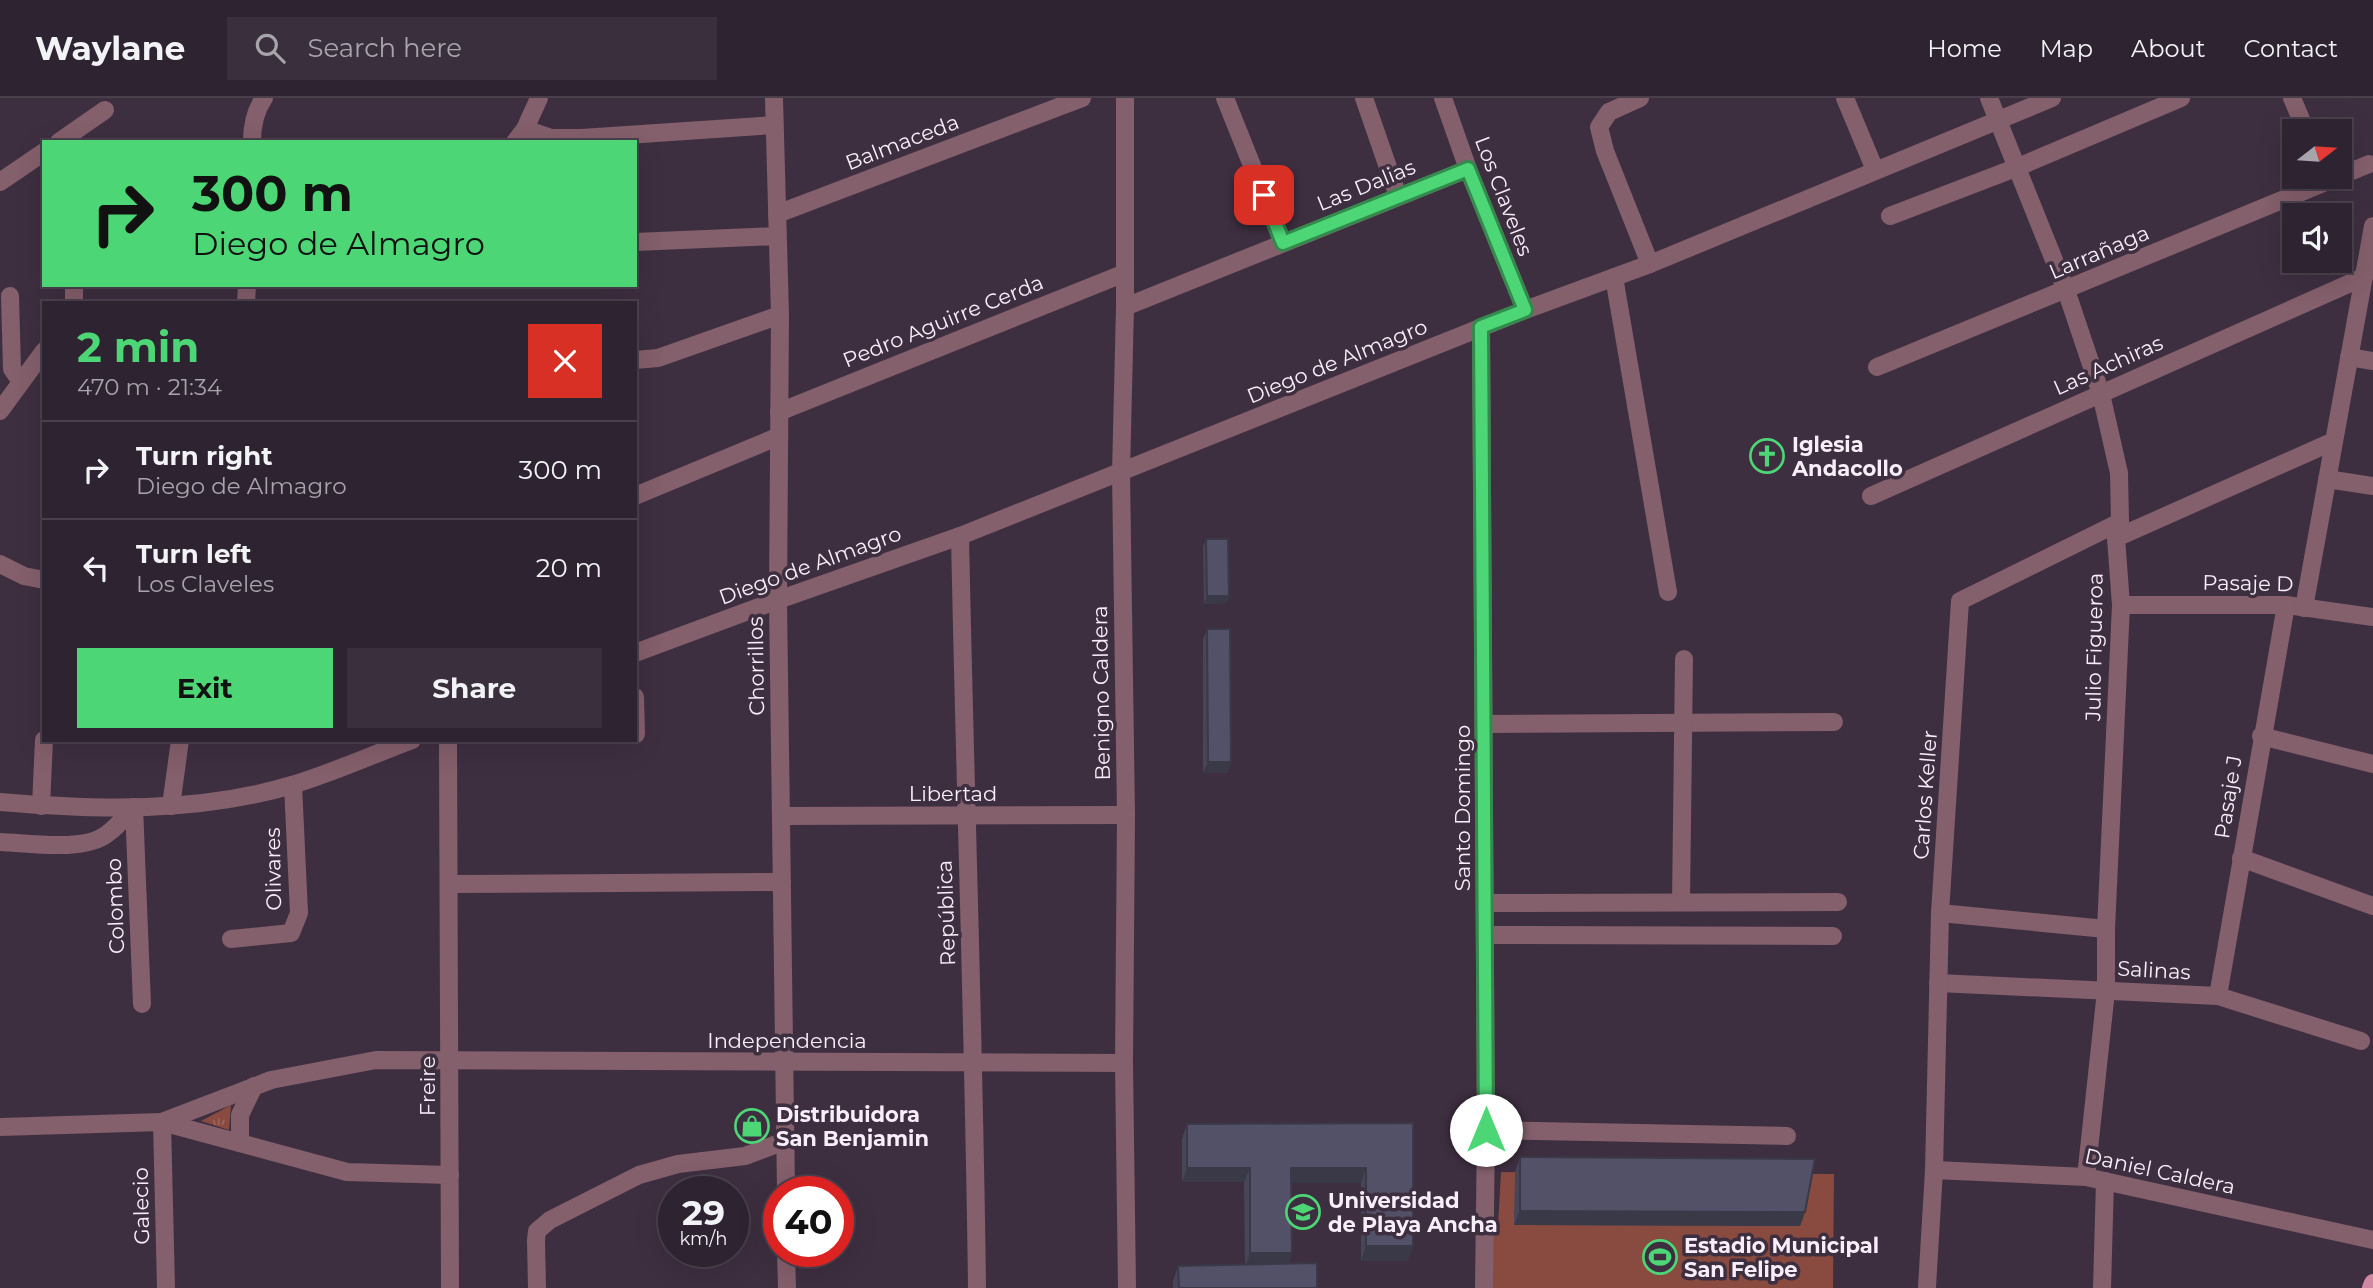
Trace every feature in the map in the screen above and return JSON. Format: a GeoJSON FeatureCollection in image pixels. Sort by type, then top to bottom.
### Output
{"type":"FeatureCollection","features":[{"type":"Feature","properties":{"kind":"main road"},"geometry":{"type":"LineString","coordinates":[[2371,1288],[2373,1283]]}},
{"type":"Feature","properties":{"kind":"street"},"geometry":{"type":"LineString","coordinates":[[252,140],[252,126],[264,98]]}},
{"type":"Feature","properties":{"kind":"street"},"geometry":{"type":"LineString","coordinates":[[539,98],[520,135],[572,138],[774,125]]}},
{"type":"Feature","properties":{"kind":"street","name":"Chorrillos"},"geometry":{"type":"LineString","coordinates":[[774,98],[780,315],[778,600],[786,1176]]}},
{"type":"Feature","properties":{"kind":"street","name":"Balmaceda"},"geometry":{"type":"LineString","coordinates":[[777,214],[1082,98]]}},
{"type":"Feature","properties":{"kind":"street","name":"Benigno Caldera"},"geometry":{"type":"LineString","coordinates":[[1125,98],[1125,307],[1121,473],[1127,1288]]}},
{"type":"Feature","properties":{"kind":"street"},"geometry":{"type":"LineString","coordinates":[[1224,98],[1283,243]]}},
{"type":"Feature","properties":{"kind":"street"},"geometry":{"type":"LineString","coordinates":[[1364,98],[1398,196]]}},
{"type":"Feature","properties":{"kind":"street","name":"Los Claveles"},"geometry":{"type":"LineString","coordinates":[[1443,98],[1468,169],[1525,310]]}},
{"type":"Feature","properties":{"kind":"street"},"geometry":{"type":"LineString","coordinates":[[1640,98],[1609,112],[1599,127],[1605,151],[1650,264]]}},
{"type":"Feature","properties":{"kind":"street"},"geometry":{"type":"LineString","coordinates":[[1845,98],[1875,170]]}},
{"type":"Feature","properties":{"kind":"street","name":"Julio Figueroa"},"geometry":{"type":"LineString","coordinates":[[1989,98],[2066,290],[2101,394],[2119,473],[2121,604],[2106,929],[2106,991],[2087,1177]]}},
{"type":"Feature","properties":{"kind":"street","name":"Diego de Almagro"},"geometry":{"type":"LineString","coordinates":[[637,652],[960,536],[1121,473],[1481,327],[1650,264],[2052,98]]}},
{"type":"Feature","properties":{"kind":"street"},"geometry":{"type":"LineString","coordinates":[[1890,216],[2018,167],[2181,98]]}},
{"type":"Feature","properties":{"kind":"street"},"geometry":{"type":"LineString","coordinates":[[2291,98],[2301,119]]}},
{"type":"Feature","properties":{"kind":"street"},"geometry":{"type":"LineString","coordinates":[[62,140],[105,110]]}},
{"type":"Feature","properties":{"kind":"street"},"geometry":{"type":"LineString","coordinates":[[0,182],[42,153]]}},
{"type":"Feature","properties":{"kind":"street","name":"Larrañaga"},"geometry":{"type":"LineString","coordinates":[[2352,170],[2369,164]]}},
{"type":"Feature","properties":{"kind":"street","name":"Las Dalias"},"geometry":{"type":"LineString","coordinates":[[1125,307],[1468,169]]}},
{"type":"Feature","properties":{"kind":"street","name":"Larrañaga"},"geometry":{"type":"LineString","coordinates":[[1877,367],[2306,189]]}},
{"type":"Feature","properties":{"kind":"street"},"geometry":{"type":"LineString","coordinates":[[2304,608],[2373,227]]}},
{"type":"Feature","properties":{"kind":"street"},"geometry":{"type":"LineString","coordinates":[[637,242],[777,236]]}},
{"type":"Feature","properties":{"kind":"street","name":"Pedro Aguirre Cerda"},"geometry":{"type":"LineString","coordinates":[[779,412],[1125,273]]}},
{"type":"Feature","properties":{"kind":"street"},"geometry":{"type":"LineString","coordinates":[[1614,277],[1668,592]]}},
{"type":"Feature","properties":{"kind":"street","name":"Las Achiras"},"geometry":{"type":"LineString","coordinates":[[1871,495],[2364,277]]}},
{"type":"Feature","properties":{"kind":"street"},"geometry":{"type":"LineString","coordinates":[[10,296],[12,369],[21,382]]}},
{"type":"Feature","properties":{"kind":"street"},"geometry":{"type":"LineString","coordinates":[[637,360],[658,358],[780,315]]}},
{"type":"Feature","properties":{"kind":"street","name":"Santo Domingo"},"geometry":{"type":"LineString","coordinates":[[1481,327],[1486,1130],[1484,1288]]}},
{"type":"Feature","properties":{"kind":"street"},"geometry":{"type":"LineString","coordinates":[[0,411],[42,354]]}},
{"type":"Feature","properties":{"kind":"street"},"geometry":{"type":"LineString","coordinates":[[2349,357],[2373,361]]}},
{"type":"Feature","properties":{"kind":"street"},"geometry":{"type":"LineString","coordinates":[[637,495],[778,437]]}},
{"type":"Feature","properties":{"kind":"street","name":"Carlos Keller"},"geometry":{"type":"LineString","coordinates":[[1927,1287],[1934,1170],[1940,913],[1960,601],[2118,530],[2334,441]]}},
{"type":"Feature","properties":{"kind":"street"},"geometry":{"type":"LineString","coordinates":[[2328,479],[2373,486]]}},
{"type":"Feature","properties":{"kind":"street","name":"República"},"geometry":{"type":"LineString","coordinates":[[960,536],[965,816],[974,1062],[977,1288]]}},
{"type":"Feature","properties":{"kind":"street"},"geometry":{"type":"LineString","coordinates":[[0,564],[24,576],[42,580]]}},
{"type":"Feature","properties":{"kind":"street","name":"Pasaje D"},"geometry":{"type":"LineString","coordinates":[[2121,604],[2286,605],[2373,617]]}},
{"type":"Feature","properties":{"kind":"street","name":"Pasaje J"},"geometry":{"type":"LineString","coordinates":[[2218,996],[2261,736],[2286,605]]}},
{"type":"Feature","properties":{"kind":"street"},"geometry":{"type":"LineString","coordinates":[[1681,902],[1684,659]]}},
{"type":"Feature","properties":{"kind":"street"},"geometry":{"type":"LineString","coordinates":[[1484,724],[1834,722]]}},
{"type":"Feature","properties":{"kind":"street"},"geometry":{"type":"LineString","coordinates":[[2261,736],[2373,764]]}},
{"type":"Feature","properties":{"kind":"street"},"geometry":{"type":"LineString","coordinates":[[41,806],[44,742]]}},
{"type":"Feature","properties":{"kind":"street"},"geometry":{"type":"LineString","coordinates":[[171,806],[180,742]]}},
{"type":"Feature","properties":{"kind":"street"},"geometry":{"type":"LineString","coordinates":[[0,802],[41,806],[171,806],[256,794],[293,785],[407,742]]}},
{"type":"Feature","properties":{"kind":"street","name":"Freire"},"geometry":{"type":"LineString","coordinates":[[449,742],[450,1288]]}},
{"type":"Feature","properties":{"kind":"street","name":"Olivares"},"geometry":{"type":"LineString","coordinates":[[230,939],[291,933],[299,913],[293,785]]}},
{"type":"Feature","properties":{"kind":"street"},"geometry":{"type":"LineString","coordinates":[[0,842],[65,845],[88,842],[106,836],[134,807]]}},
{"type":"Feature","properties":{"kind":"street","name":"Colombo"},"geometry":{"type":"LineString","coordinates":[[134,807],[142,1004]]}},
{"type":"Feature","properties":{"kind":"street","name":"Libertad"},"geometry":{"type":"LineString","coordinates":[[781,816],[1125,815]]}},
{"type":"Feature","properties":{"kind":"street"},"geometry":{"type":"LineString","coordinates":[[2241,858],[2373,906]]}},
{"type":"Feature","properties":{"kind":"street"},"geometry":{"type":"LineString","coordinates":[[449,884],[782,882]]}},
{"type":"Feature","properties":{"kind":"street"},"geometry":{"type":"LineString","coordinates":[[1485,903],[1838,902]]}},
{"type":"Feature","properties":{"kind":"street","name":"Salinas"},"geometry":{"type":"LineString","coordinates":[[1940,913],[2106,929]]}},
{"type":"Feature","properties":{"kind":"street"},"geometry":{"type":"LineString","coordinates":[[1485,935],[1833,936]]}},
{"type":"Feature","properties":{"kind":"street","name":"Salinas"},"geometry":{"type":"LineString","coordinates":[[1938,983],[2218,996],[2361,1041]]}},
{"type":"Feature","properties":{"kind":"street","name":"Independencia"},"geometry":{"type":"LineString","coordinates":[[162,1122],[287,1075],[376,1060],[1124,1063]]}},
{"type":"Feature","properties":{"kind":"street"},"geometry":{"type":"LineString","coordinates":[[240,1143],[240,1115],[254,1086]]}},
{"type":"Feature","properties":{"kind":"street"},"geometry":{"type":"LineString","coordinates":[[0,1127],[162,1122],[347,1172],[450,1175]]}},
{"type":"Feature","properties":{"kind":"street","name":"Galecio"},"geometry":{"type":"LineString","coordinates":[[162,1122],[166,1288]]}},
{"type":"Feature","properties":{"kind":"street"},"geometry":{"type":"LineString","coordinates":[[1486,1130],[1787,1136]]}},
{"type":"Feature","properties":{"kind":"street"},"geometry":{"type":"LineString","coordinates":[[537,1288],[537,1231],[550,1220],[639,1175],[678,1164],[745,1156],[785,1141]]}},
{"type":"Feature","properties":{"kind":"street","name":"Daniel Caldera"},"geometry":{"type":"LineString","coordinates":[[1934,1170],[2087,1177],[2373,1240]]}},
{"type":"Feature","properties":{"kind":"street"},"geometry":{"type":"LineString","coordinates":[[2102,1288],[2105,1181]]}},
{"type":"Feature","properties":{"kind":"street"},"geometry":{"type":"LineString","coordinates":[[786,1267],[787,1288]]}},
{"type":"Feature","properties":{"kind":"green space"},"geometry":{"type":"Polygon","coordinates":[[[231,1105],[229,1130],[201,1121],[231,1105]]]}},
{"type":"Feature","properties":{"kind":"green space","name":"Estadio Municipal San Felipe"},"geometry":{"type":"Polygon","coordinates":[[[1501,1172],[1834,1174],[1833,1288],[1486,1288],[1487,1226],[1498,1226],[1501,1172]]]}},
{"type":"Feature","properties":{"kind":"building"},"geometry":{"type":"Polygon","coordinates":[[[1206,539],[1228,539],[1229,596],[1207,596],[1206,539]]]}},
{"type":"Feature","properties":{"kind":"building"},"geometry":{"type":"Polygon","coordinates":[[[1207,629],[1230,629],[1231,762],[1208,762],[1207,629]]]}},
{"type":"Feature","properties":{"kind":"building"},"geometry":{"type":"Polygon","coordinates":[[[1413,1123],[1413,1246],[1366,1246],[1366,1168],[1291,1168],[1292,1253],[1250,1253],[1250,1168],[1187,1168],[1187,1124],[1413,1123]]]}},
{"type":"Feature","properties":{"kind":"building"},"geometry":{"type":"Polygon","coordinates":[[[1520,1157],[1815,1159],[1805,1212],[1520,1211],[1520,1157]]]}},
{"type":"Feature","properties":{"kind":"building"},"geometry":{"type":"Polygon","coordinates":[[[1317,1263],[1317,1288],[1179,1288],[1178,1266],[1317,1263]]]}},
{"type":"Feature","properties":{"kind":"place","name":"Iglesia Andacollo"},"geometry":{"type":"Point","coordinates":[1767,456]}},
{"type":"Feature","properties":{"kind":"place","name":"Distribuidora San Benjamin"},"geometry":{"type":"Point","coordinates":[752,1126]}},
{"type":"Feature","properties":{"kind":"place","name":"Universidad de Playa Ancha"},"geometry":{"type":"Point","coordinates":[1303,1212]}},
{"type":"Feature","properties":{"kind":"place","name":"Estadio Municipal San Felipe"},"geometry":{"type":"Point","coordinates":[1660,1257]}},
{"type":"Feature","properties":{"kind":"route"},"geometry":{"type":"LineString","coordinates":[[1264,195],[1283,243],[1468,169],[1525,310],[1481,327],[1486,1130]]}}]}
